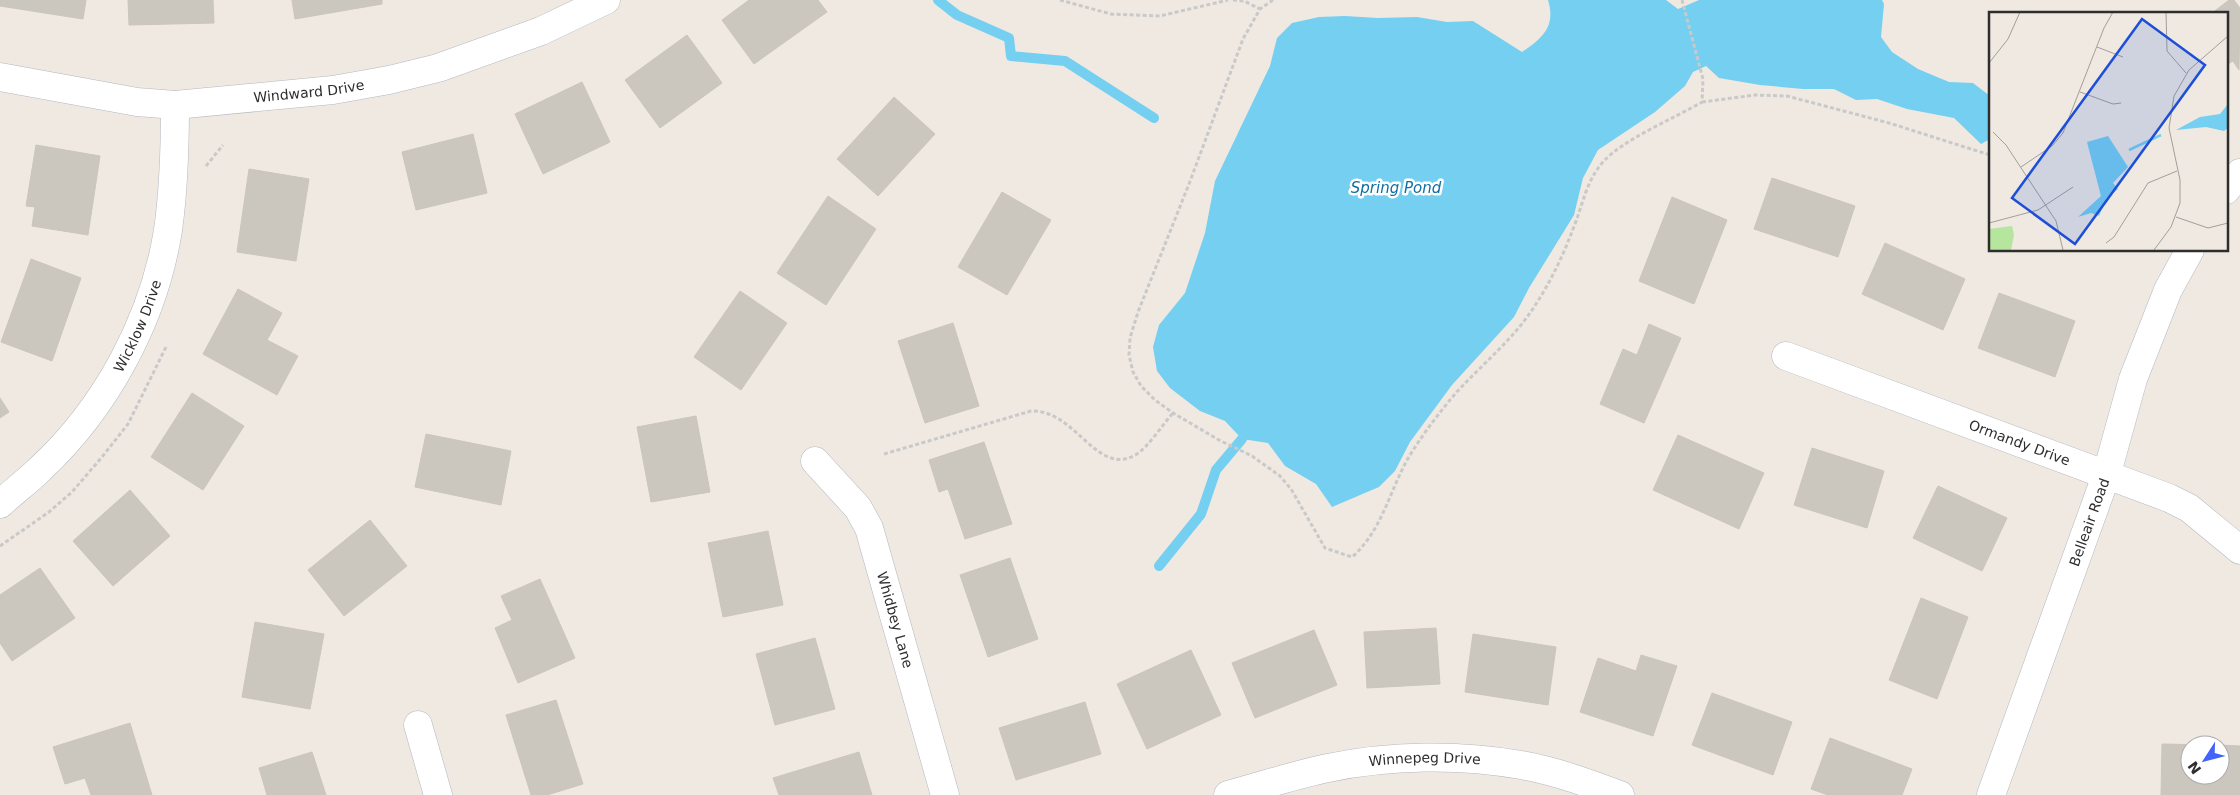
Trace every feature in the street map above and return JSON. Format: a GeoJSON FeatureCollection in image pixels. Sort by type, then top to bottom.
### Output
{"type":"FeatureCollection","features":[{"type":"Feature","properties":{"kind":"street","name":"Windward Drive"},"geometry":{"type":"LineString","coordinates":[[0,77],[137,102],[175,105],[333,90],[398,78],[438,68],[541,31],[606,0]]}},
{"type":"Feature","properties":{"kind":"street","name":"Wicklow Drive"},"geometry":{"type":"LineString","coordinates":[[0,504],[41,469],[79,427],[112,380],[141,322],[156,280],[168,231],[175,172],[175,105]]}},
{"type":"Feature","properties":{"kind":"street"},"geometry":{"type":"LineString","coordinates":[[2228,187],[2240,172]]}},
{"type":"Feature","properties":{"kind":"street","name":"Belleair Road"},"geometry":{"type":"LineString","coordinates":[[1991,795],[2107,473],[2125,400],[2168,290],[2189,251]]}},
{"type":"Feature","properties":{"kind":"street","name":"Ormandy Drive"},"geometry":{"type":"LineString","coordinates":[[1786,356],[2107,473],[2169,498],[2189,508],[2240,550]]}},
{"type":"Feature","properties":{"kind":"street","name":"Whidbey Lane"},"geometry":{"type":"LineString","coordinates":[[815,461],[858,508],[869,528],[945,795]]}},
{"type":"Feature","properties":{"kind":"street"},"geometry":{"type":"LineString","coordinates":[[418,725],[438,795]]}},
{"type":"Feature","properties":{"kind":"street","name":"Winnepeg Drive"},"geometry":{"type":"LineString","coordinates":[[1228,795],[1327,768],[1405,758],[1480,760],[1522,765],[1577,780],[1620,795]]}},
{"type":"Feature","properties":{"kind":"path"},"geometry":{"type":"LineString","coordinates":[[1060,0],[1112,14],[1160,16],[1228,0]]}},
{"type":"Feature","properties":{"kind":"path"},"geometry":{"type":"LineString","coordinates":[[1233,0],[1244,1],[1260,9]]}},
{"type":"Feature","properties":{"kind":"path"},"geometry":{"type":"LineString","coordinates":[[1274,0],[1260,9],[1242,39],[1189,184],[1138,312],[1130,338],[1129,355],[1133,372],[1141,386],[1173,413],[1219,440],[1252,456],[1280,476],[1291,489],[1325,548],[1352,557],[1362,548],[1376,527],[1409,457],[1429,429],[1455,394],[1499,350],[1533,309],[1546,287],[1574,229],[1586,190],[1596,170],[1605,159],[1627,144],[1702,102],[1755,95],[1786,96],[1890,122],[1989,155]]}},
{"type":"Feature","properties":{"kind":"path"},"geometry":{"type":"LineString","coordinates":[[1682,0],[1703,79],[1704,93],[1702,102]]}},
{"type":"Feature","properties":{"kind":"path"},"geometry":{"type":"LineString","coordinates":[[884,454],[1031,411],[1043,410],[1057,417],[1110,459],[1126,460],[1139,453],[1173,413]]}},
{"type":"Feature","properties":{"kind":"water","name":"Spring Pond"},"geometry":{"type":"Polygon","coordinates":[[[1548,0],[1666,0],[1678,9],[1699,0],[1882,0],[1884,4],[1881,37],[1892,52],[1918,69],[1949,82],[1973,83],[1989,95],[1989,140],[1981,144],[1954,118],[1907,109],[1877,99],[1856,100],[1834,89],[1803,89],[1760,85],[1719,78],[1706,66],[1693,72],[1685,86],[1655,112],[1598,150],[1583,178],[1574,215],[1529,288],[1514,317],[1452,385],[1410,442],[1395,471],[1379,487],[1332,507],[1316,484],[1285,466],[1268,443],[1242,439],[1225,421],[1200,411],[1170,388],[1157,371],[1153,347],[1159,325],[1185,293],[1205,233],[1215,181],[1270,66],[1277,38],[1292,23],[1319,17],[1417,17],[1447,22],[1473,21],[1522,52],[1536,42],[1546,30],[1549,24],[1550,9],[1548,0]]]}},
{"type":"Feature","properties":{"kind":"building"},"geometry":{"type":"Polygon","coordinates":[[[0,0],[86,0],[83,19],[0,6],[0,0]]]}},
{"type":"Feature","properties":{"kind":"building"},"geometry":{"type":"Polygon","coordinates":[[[128,0],[213,0],[214,23],[129,25],[128,0]]]}},
{"type":"Feature","properties":{"kind":"building"},"geometry":{"type":"Polygon","coordinates":[[[292,0],[382,0],[382,4],[295,19],[292,0]]]}},
{"type":"Feature","properties":{"kind":"building"},"geometry":{"type":"Polygon","coordinates":[[[749,0],[818,0],[827,12],[754,64],[722,20],[749,0]]]}},
{"type":"Feature","properties":{"kind":"building"},"geometry":{"type":"Polygon","coordinates":[[[2229,0],[2234,0],[2240,8],[2239,70],[2233,61],[2228,64],[2228,12],[2214,12],[2229,0]]]}},
{"type":"Feature","properties":{"kind":"building"},"geometry":{"type":"Polygon","coordinates":[[[687,35],[722,83],[660,128],[625,80],[687,35]]]}},
{"type":"Feature","properties":{"kind":"building"},"geometry":{"type":"Polygon","coordinates":[[[582,82],[610,142],[543,174],[515,114],[582,82]]]}},
{"type":"Feature","properties":{"kind":"building"},"geometry":{"type":"Polygon","coordinates":[[[894,97],[935,134],[878,196],[837,159],[894,97]]]}},
{"type":"Feature","properties":{"kind":"building"},"geometry":{"type":"Polygon","coordinates":[[[473,134],[487,193],[416,210],[402,152],[473,134]]]}},
{"type":"Feature","properties":{"kind":"building"},"geometry":{"type":"Polygon","coordinates":[[[36,145],[100,156],[88,235],[32,226],[35,207],[26,206],[36,145]]]}},
{"type":"Feature","properties":{"kind":"building"},"geometry":{"type":"Polygon","coordinates":[[[249,169],[309,179],[296,261],[237,252],[249,169]]]}},
{"type":"Feature","properties":{"kind":"building"},"geometry":{"type":"Polygon","coordinates":[[[1772,178],[1855,206],[1838,257],[1754,229],[1772,178]]]}},
{"type":"Feature","properties":{"kind":"building"},"geometry":{"type":"Polygon","coordinates":[[[1002,192],[1051,220],[1007,295],[958,267],[1002,192]]]}},
{"type":"Feature","properties":{"kind":"building"},"geometry":{"type":"Polygon","coordinates":[[[828,196],[876,229],[826,305],[777,273],[828,196]]]}},
{"type":"Feature","properties":{"kind":"building"},"geometry":{"type":"Polygon","coordinates":[[[1672,197],[1727,220],[1694,304],[1639,281],[1672,197]]]}},
{"type":"Feature","properties":{"kind":"building"},"geometry":{"type":"Polygon","coordinates":[[[1885,243],[1965,279],[1943,330],[1862,294],[1885,243]]]}},
{"type":"Feature","properties":{"kind":"building"},"geometry":{"type":"Polygon","coordinates":[[[31,259],[81,278],[52,361],[1,342],[31,259]]]}},
{"type":"Feature","properties":{"kind":"building"},"geometry":{"type":"Polygon","coordinates":[[[238,289],[282,313],[267,340],[298,356],[277,395],[203,354],[238,289]]]}},
{"type":"Feature","properties":{"kind":"building"},"geometry":{"type":"Polygon","coordinates":[[[740,291],[787,323],[741,390],[694,357],[740,291]]]}},
{"type":"Feature","properties":{"kind":"building"},"geometry":{"type":"Polygon","coordinates":[[[1999,293],[2075,321],[2055,377],[1978,348],[1999,293]]]}},
{"type":"Feature","properties":{"kind":"building"},"geometry":{"type":"Polygon","coordinates":[[[953,323],[979,406],[925,423],[898,341],[953,323]]]}},
{"type":"Feature","properties":{"kind":"building"},"geometry":{"type":"Polygon","coordinates":[[[1649,324],[1681,338],[1644,423],[1600,404],[1623,349],[1637,355],[1649,324]]]}},
{"type":"Feature","properties":{"kind":"building"},"geometry":{"type":"Polygon","coordinates":[[[192,393],[244,426],[203,490],[151,457],[192,393]]]}},
{"type":"Feature","properties":{"kind":"building"},"geometry":{"type":"Polygon","coordinates":[[[0,398],[9,412],[0,418],[0,398]]]}},
{"type":"Feature","properties":{"kind":"building"},"geometry":{"type":"Polygon","coordinates":[[[696,416],[710,492],[651,502],[637,427],[696,416]]]}},
{"type":"Feature","properties":{"kind":"building"},"geometry":{"type":"Polygon","coordinates":[[[426,434],[511,451],[501,505],[415,487],[426,434]]]}},
{"type":"Feature","properties":{"kind":"building"},"geometry":{"type":"Polygon","coordinates":[[[1678,435],[1764,473],[1739,529],[1653,490],[1678,435]]]}},
{"type":"Feature","properties":{"kind":"building"},"geometry":{"type":"Polygon","coordinates":[[[984,442],[1012,524],[965,539],[948,489],[939,492],[929,460],[984,442]]]}},
{"type":"Feature","properties":{"kind":"building"},"geometry":{"type":"Polygon","coordinates":[[[1812,448],[1884,471],[1867,528],[1794,505],[1812,448]]]}},
{"type":"Feature","properties":{"kind":"building"},"geometry":{"type":"Polygon","coordinates":[[[1938,486],[2007,518],[1982,571],[1913,538],[1938,486]]]}},
{"type":"Feature","properties":{"kind":"building"},"geometry":{"type":"Polygon","coordinates":[[[130,490],[170,536],[113,586],[73,541],[130,490]]]}},
{"type":"Feature","properties":{"kind":"building"},"geometry":{"type":"Polygon","coordinates":[[[370,520],[407,566],[344,616],[308,570],[370,520]]]}},
{"type":"Feature","properties":{"kind":"building"},"geometry":{"type":"Polygon","coordinates":[[[768,531],[783,605],[723,617],[708,543],[768,531]]]}},
{"type":"Feature","properties":{"kind":"building"},"geometry":{"type":"Polygon","coordinates":[[[1010,558],[1038,639],[988,657],[960,575],[1010,558]]]}},
{"type":"Feature","properties":{"kind":"building"},"geometry":{"type":"Polygon","coordinates":[[[40,568],[75,618],[12,661],[0,643],[0,595],[40,568]]]}},
{"type":"Feature","properties":{"kind":"building"},"geometry":{"type":"Polygon","coordinates":[[[540,579],[575,658],[518,683],[495,628],[512,620],[501,596],[540,579]]]}},
{"type":"Feature","properties":{"kind":"building"},"geometry":{"type":"Polygon","coordinates":[[[1921,598],[1968,617],[1937,699],[1889,680],[1921,598]]]}},
{"type":"Feature","properties":{"kind":"building"},"geometry":{"type":"Polygon","coordinates":[[[255,622],[324,634],[310,709],[242,697],[255,622]]]}},
{"type":"Feature","properties":{"kind":"building"},"geometry":{"type":"Polygon","coordinates":[[[1436,628],[1440,684],[1367,688],[1364,632],[1436,628]]]}},
{"type":"Feature","properties":{"kind":"building"},"geometry":{"type":"Polygon","coordinates":[[[1314,630],[1337,685],[1255,718],[1232,663],[1314,630]]]}},
{"type":"Feature","properties":{"kind":"building"},"geometry":{"type":"Polygon","coordinates":[[[1473,634],[1556,647],[1548,705],[1465,692],[1473,634]]]}},
{"type":"Feature","properties":{"kind":"building"},"geometry":{"type":"Polygon","coordinates":[[[815,638],[835,709],[775,725],[756,654],[815,638]]]}},
{"type":"Feature","properties":{"kind":"building"},"geometry":{"type":"Polygon","coordinates":[[[1191,650],[1221,715],[1147,749],[1117,684],[1191,650]]]}},
{"type":"Feature","properties":{"kind":"building"},"geometry":{"type":"Polygon","coordinates":[[[1641,655],[1677,666],[1653,736],[1580,712],[1598,658],[1636,671],[1641,655]]]}},
{"type":"Feature","properties":{"kind":"building"},"geometry":{"type":"Polygon","coordinates":[[[1712,693],[1792,722],[1773,775],[1692,745],[1712,693]]]}},
{"type":"Feature","properties":{"kind":"building"},"geometry":{"type":"Polygon","coordinates":[[[556,700],[583,784],[547,795],[531,795],[506,715],[556,700]]]}},
{"type":"Feature","properties":{"kind":"building"},"geometry":{"type":"Polygon","coordinates":[[[1085,702],[1101,754],[1016,780],[999,728],[1085,702]]]}},
{"type":"Feature","properties":{"kind":"building"},"geometry":{"type":"Polygon","coordinates":[[[130,723],[152,795],[91,795],[85,778],[65,784],[53,747],[130,723]]]}},
{"type":"Feature","properties":{"kind":"building"},"geometry":{"type":"Polygon","coordinates":[[[1830,738],[1912,769],[1902,795],[1828,795],[1811,789],[1830,738]]]}},
{"type":"Feature","properties":{"kind":"building"},"geometry":{"type":"Polygon","coordinates":[[[2162,744],[2180,744],[2180,785],[2230,785],[2230,746],[2240,746],[2240,795],[2161,795],[2162,744]]]}},
{"type":"Feature","properties":{"kind":"building"},"geometry":{"type":"Polygon","coordinates":[[[312,752],[326,795],[267,795],[259,768],[312,752]]]}},
{"type":"Feature","properties":{"kind":"building"},"geometry":{"type":"Polygon","coordinates":[[[859,752],[872,795],[779,795],[773,778],[859,752]]]}},
{"type":"Feature","properties":{"kind":"waterway"},"geometry":{"type":"LineString","coordinates":[[938,0],[957,15],[1009,38],[1011,56],[1065,61],[1154,118]]}},
{"type":"Feature","properties":{"kind":"waterway"},"geometry":{"type":"LineString","coordinates":[[1159,566],[1201,514],[1216,470],[1242,439]]}}]}
